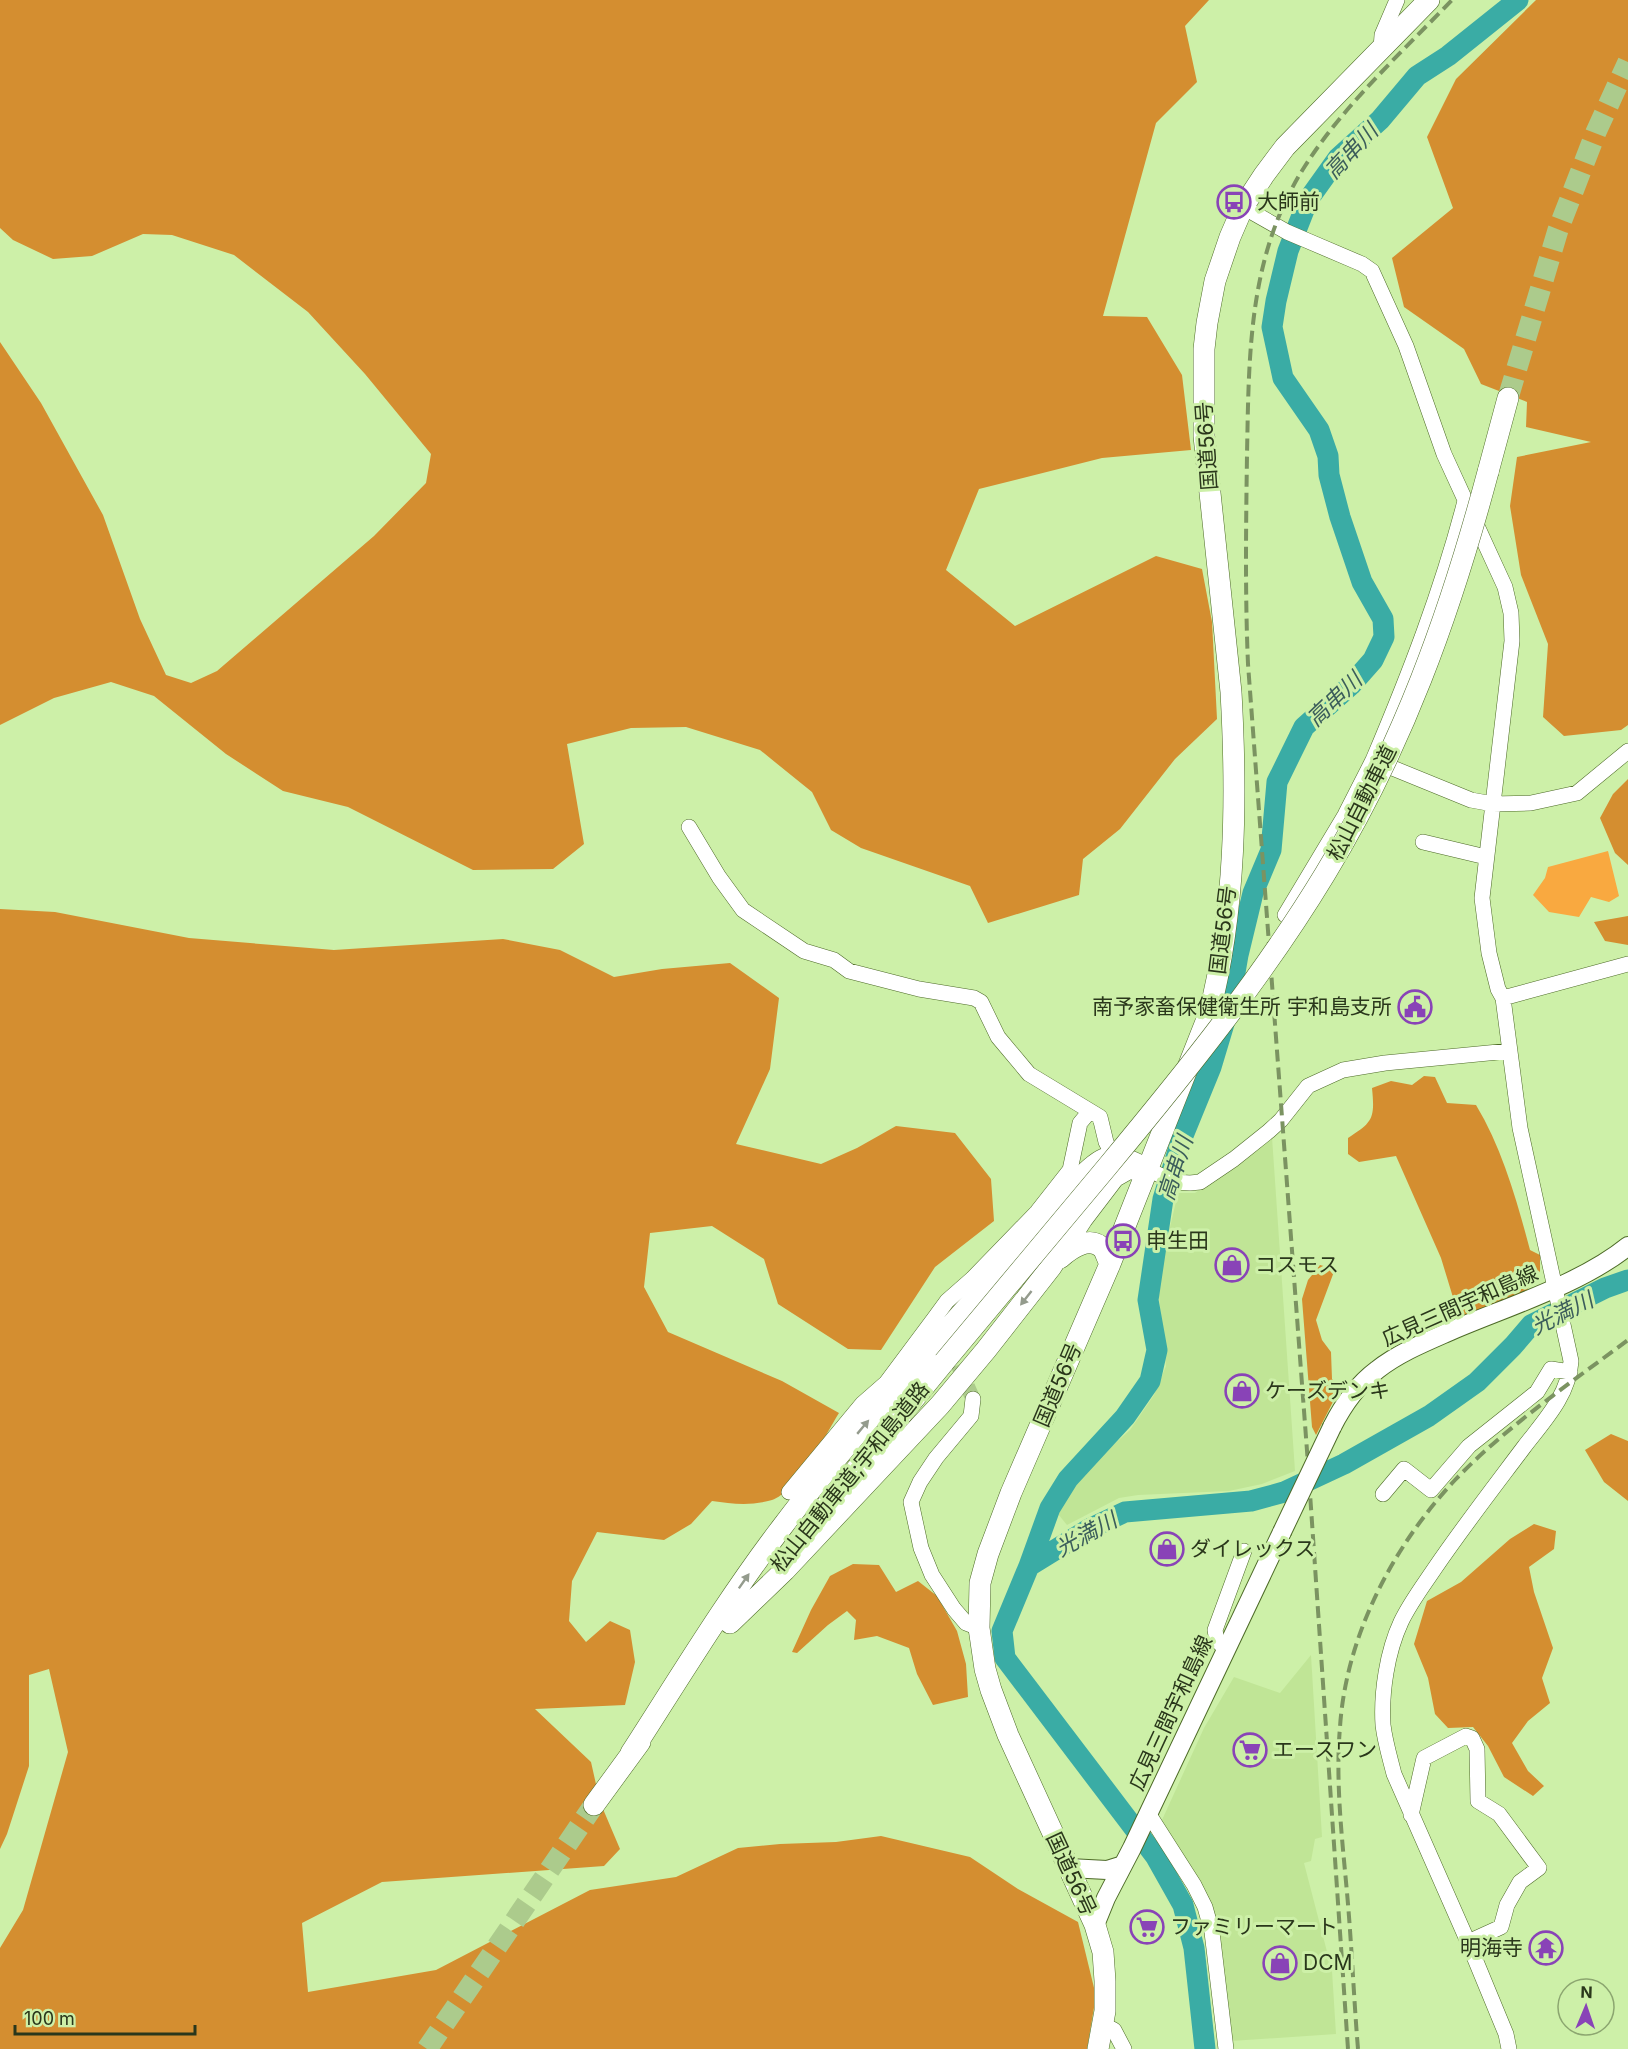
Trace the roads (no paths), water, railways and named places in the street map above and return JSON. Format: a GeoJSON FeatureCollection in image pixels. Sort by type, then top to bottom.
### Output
{"type":"FeatureCollection","features":[{"type":"Feature","properties":{"kind":"highway","name":"国道56号"},"geometry":{"type":"LineString","coordinates":[[1098,2049],[1105,2011],[1103,1952],[1095,1925],[1008,1735],[991,1690],[985,1669],[979,1628],[980,1583],[988,1554],[1012,1490],[1110,1264],[1153,1172],[1209,1014],[1218,976],[1226,928],[1232,849],[1233,733],[1231,692],[1204,436],[1202,380],[1211,300],[1230,237],[1243,207],[1286,147],[1429,0]]}},
{"type":"Feature","properties":{"kind":"highway","name":"松山自動車道"},"geometry":{"type":"LineString","coordinates":[[1117,1162],[1304,909],[1350,831],[1385,763],[1416,696],[1444,621],[1466,554],[1508,398]]}},
{"type":"Feature","properties":{"kind":"highway"},"geometry":{"type":"LineString","coordinates":[[631,1753],[708,1632],[781,1527],[893,1391],[1085,1173],[1102,1160],[1117,1162],[1128,1169],[1153,1172]]}},
{"type":"Feature","properties":{"kind":"highway"},"geometry":{"type":"LineString","coordinates":[[730,1623],[784,1570],[940,1405],[1051,1267],[1117,1162]]}},
{"type":"Feature","properties":{"kind":"highway","name":"松山自動車道;宇和島道路"},"geometry":{"type":"LineString","coordinates":[[594,1805],[730,1623],[944,1362],[1117,1162]]}},
{"type":"Feature","properties":{"kind":"highway"},"geometry":{"type":"LineString","coordinates":[[1051,1267],[1071,1248],[1084,1243],[1103,1249],[1110,1264]]}},
{"type":"Feature","properties":{"kind":"main road","name":"広見三間宇和島線"},"geometry":{"type":"LineString","coordinates":[[1128,1857],[1332,1428],[1341,1411],[1360,1386],[1377,1370],[1432,1339],[1558,1303],[1628,1246]]}},
{"type":"Feature","properties":{"kind":"main road"},"geometry":{"type":"LineString","coordinates":[[1069,1868],[1107,1870],[1128,1857]]}},
{"type":"Feature","properties":{"kind":"main road"},"geometry":{"type":"LineString","coordinates":[[1095,1925],[1106,1898],[1128,1857]]}},
{"type":"Feature","properties":{"kind":"street"},"geometry":{"type":"LineString","coordinates":[[1381,49],[1382,35],[1397,0]]}},
{"type":"Feature","properties":{"kind":"street"},"geometry":{"type":"LineString","coordinates":[[1243,207],[1287,232],[1362,264],[1372,271],[1406,346],[1444,454],[1505,587],[1511,613],[1512,641],[1482,898],[1486,934],[1498,989],[1503,998],[1520,1128],[1571,1361],[1570,1372],[1557,1403],[1452,1543],[1414,1598],[1400,1624],[1391,1650],[1385,1685],[1383,1726],[1394,1774],[1468,1942],[1506,2034],[1509,2049]]}},
{"type":"Feature","properties":{"kind":"street"},"geometry":{"type":"LineString","coordinates":[[1285,915],[1345,815],[1373,760],[1405,686],[1429,621],[1451,556],[1466,501]]}},
{"type":"Feature","properties":{"kind":"street"},"geometry":{"type":"LineString","coordinates":[[1373,760],[1471,800],[1493,804],[1532,803],[1577,793],[1628,751]]}},
{"type":"Feature","properties":{"kind":"street"},"geometry":{"type":"LineString","coordinates":[[689,828],[719,877],[743,910],[804,951],[834,960],[849,971],[919,989],[974,998],[981,1002],[998,1037],[1029,1074],[1100,1117],[1106,1142],[1117,1162]]}},
{"type":"Feature","properties":{"kind":"street"},"geometry":{"type":"LineString","coordinates":[[1423,842],[1486,857]]}},
{"type":"Feature","properties":{"kind":"street"},"geometry":{"type":"LineString","coordinates":[[1503,998],[1628,964]]}},
{"type":"Feature","properties":{"kind":"street"},"geometry":{"type":"LineString","coordinates":[[1153,1172],[1175,1182],[1190,1184],[1200,1182],[1269,1131],[1281,1120],[1308,1086],[1343,1070],[1385,1063],[1509,1051]]}},
{"type":"Feature","properties":{"kind":"street"},"geometry":{"type":"LineString","coordinates":[[789,1492],[862,1404],[886,1383],[938,1319],[947,1301],[972,1279],[1037,1212],[1070,1170],[1080,1123],[1089,1111]]}},
{"type":"Feature","properties":{"kind":"street"},"geometry":{"type":"LineString","coordinates":[[1383,1494],[1404,1469],[1431,1490],[1469,1446],[1537,1392],[1551,1369],[1570,1372]]}},
{"type":"Feature","properties":{"kind":"street"},"geometry":{"type":"LineString","coordinates":[[974,1399],[971,1416],[936,1458],[920,1482],[911,1502],[921,1548],[932,1575],[966,1623],[979,1628]]}},
{"type":"Feature","properties":{"kind":"street"},"geometry":{"type":"LineString","coordinates":[[1226,1649],[1217,1641],[1215,1629],[1244,1551]]}},
{"type":"Feature","properties":{"kind":"street"},"geometry":{"type":"LineString","coordinates":[[1411,1815],[1424,1758],[1466,1736],[1472,1738],[1478,1749],[1478,1801],[1499,1814],[1539,1868],[1520,1882],[1507,1905],[1501,1927],[1468,1942]]}},
{"type":"Feature","properties":{"kind":"street"},"geometry":{"type":"LineString","coordinates":[[1147,1816],[1194,1885],[1205,1907],[1212,1932],[1226,2049]]}},
{"type":"Feature","properties":{"kind":"street"},"geometry":{"type":"LineString","coordinates":[[1103,2025],[1114,2030],[1124,2049]]}},
{"type":"Feature","properties":{"kind":"waterway","name":"高串川"},"geometry":{"type":"LineString","coordinates":[[1205,2049],[1194,1948],[1183,1905],[1156,1857],[1005,1658],[1002,1631],[1050,1508],[1068,1479],[1125,1417],[1150,1381],[1157,1350],[1148,1300],[1163,1199],[1182,1138],[1211,1067],[1229,1007],[1238,955],[1253,893],[1271,850],[1277,782],[1304,727],[1351,685],[1373,660],[1384,637],[1383,619],[1362,582],[1340,517],[1329,475],[1328,456],[1319,430],[1283,378],[1272,327],[1288,251],[1308,200],[1338,158],[1380,120],[1417,76],[1448,56],[1518,0]]}},
{"type":"Feature","properties":{"kind":"waterway","name":"光満川"},"geometry":{"type":"LineString","coordinates":[[1029,1566],[1089,1529],[1125,1512],[1251,1501],[1284,1492],[1344,1464],[1429,1416],[1477,1382],[1531,1325],[1605,1288],[1628,1280]]}},
{"type":"Feature","properties":{"kind":"tunnel"},"geometry":{"type":"LineString","coordinates":[[1508,398],[1558,230],[1596,132],[1628,62]]}},
{"type":"Feature","properties":{"kind":"tunnel"},"geometry":{"type":"LineString","coordinates":[[949,1344],[973,1399]]}},
{"type":"Feature","properties":{"kind":"tunnel"},"geometry":{"type":"LineString","coordinates":[[427,2049],[594,1805]]}},
{"type":"Feature","properties":{"kind":"railway"},"geometry":{"type":"LineString","coordinates":[[1348,2049],[1308,1464],[1248,664],[1246,560],[1249,379],[1255,306],[1262,270],[1272,234],[1286,200],[1305,166],[1337,122],[1374,80],[1452,0]]}},
{"type":"Feature","properties":{"kind":"railway"},"geometry":{"type":"LineString","coordinates":[[1358,2049],[1338,1771],[1344,1693],[1363,1626],[1376,1594],[1393,1563],[1412,1534],[1455,1480],[1517,1424],[1628,1340]]}},
{"type":"Feature","properties":{"kind":"place","name":"大師前"},"geometry":{"type":"Point","coordinates":[1234,202]}},
{"type":"Feature","properties":{"kind":"place","name":"南予家畜保健衛生所 宇和島支所"},"geometry":{"type":"Point","coordinates":[1415,1007]}},
{"type":"Feature","properties":{"kind":"place","name":"申生田"},"geometry":{"type":"Point","coordinates":[1123,1241]}},
{"type":"Feature","properties":{"kind":"place","name":"コスモス"},"geometry":{"type":"Point","coordinates":[1232,1265]}},
{"type":"Feature","properties":{"kind":"place","name":"ケーズデンキ"},"geometry":{"type":"Point","coordinates":[1242,1391]}},
{"type":"Feature","properties":{"kind":"place","name":"ダイレックス"},"geometry":{"type":"Point","coordinates":[1167,1549]}},
{"type":"Feature","properties":{"kind":"place","name":"エースワン"},"geometry":{"type":"Point","coordinates":[1250,1750]}},
{"type":"Feature","properties":{"kind":"place","name":"ファミリーマート"},"geometry":{"type":"Point","coordinates":[1147,1927]}},
{"type":"Feature","properties":{"kind":"place","name":"明海寺"},"geometry":{"type":"Point","coordinates":[1546,1948]}},
{"type":"Feature","properties":{"kind":"place","name":"DCM"},"geometry":{"type":"Point","coordinates":[1280,1963]}}]}
